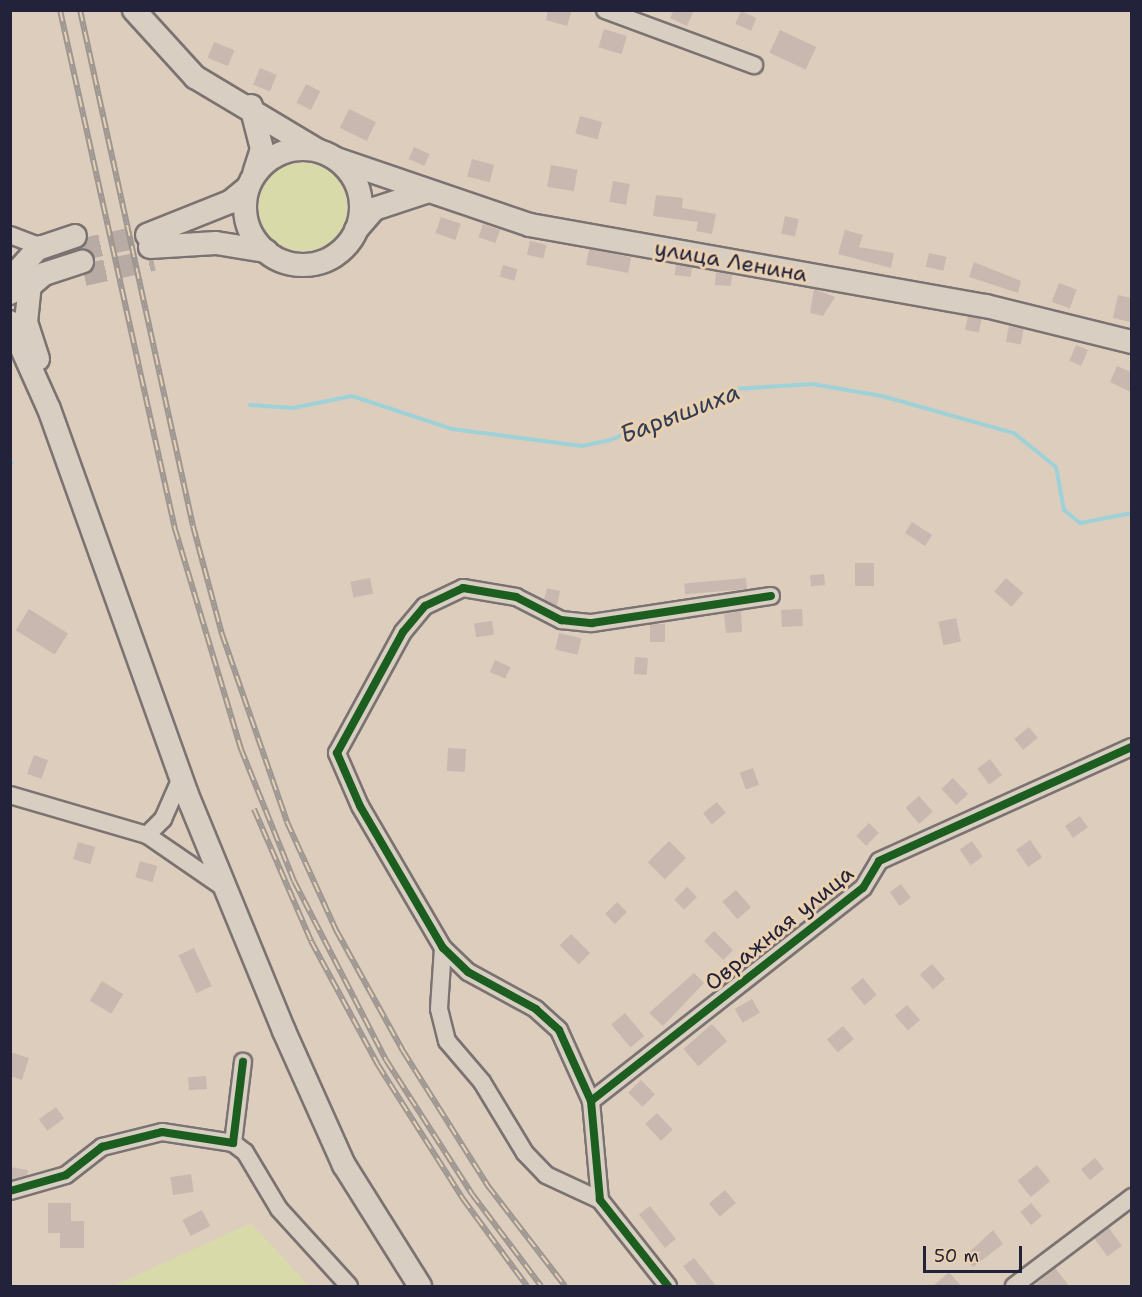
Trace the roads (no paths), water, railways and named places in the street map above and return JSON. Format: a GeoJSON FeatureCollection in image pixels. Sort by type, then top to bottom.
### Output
{"type":"FeatureCollection","features":[{"type":"Feature","properties":{"kind":"main road","name":"улица Ленина"},"geometry":{"type":"LineString","coordinates":[[134,10],[167,49],[195,77],[251,106],[328,155],[426,192],[530,225],[986,306],[1131,342]]}},
{"type":"Feature","properties":{"kind":"main road"},"geometry":{"type":"LineString","coordinates":[[251,106],[262,150],[250,183],[250,231],[266,251]]}},
{"type":"Feature","properties":{"kind":"main road"},"geometry":{"type":"LineString","coordinates":[[355,232],[359,192],[328,155],[279,154],[250,183],[208,211],[148,241],[216,243],[266,251],[291,264],[310,265],[344,248],[374,209],[426,192]]}},
{"type":"Feature","properties":{"kind":"main road"},"geometry":{"type":"LineString","coordinates":[[10,292],[13,276],[25,260],[53,242],[80,256],[42,261],[25,279],[17,301],[20,332],[181,778],[226,889],[344,1165],[420,1287]]}},
{"type":"Feature","properties":{"kind":"main road"},"geometry":{"type":"LineString","coordinates":[[10,322],[40,383]]}},
{"type":"Feature","properties":{"kind":"street"},"geometry":{"type":"LineString","coordinates":[[605,10],[754,65]]}},
{"type":"Feature","properties":{"kind":"street"},"geometry":{"type":"LineString","coordinates":[[10,235],[36,245],[53,242]]}},
{"type":"Feature","properties":{"kind":"street"},"geometry":{"type":"LineString","coordinates":[[600,1200],[591,1101],[559,1029],[536,1009],[468,972],[443,948],[360,806],[337,753],[403,632],[425,606],[463,588],[487,589],[561,620],[592,623],[771,596]]}},
{"type":"Feature","properties":{"kind":"street","name":"Овражная улица"},"geometry":{"type":"LineString","coordinates":[[591,1101],[864,888],[879,861],[1131,747]]}},
{"type":"Feature","properties":{"kind":"street"},"geometry":{"type":"LineString","coordinates":[[147,835],[163,819],[181,778]]}},
{"type":"Feature","properties":{"kind":"street"},"geometry":{"type":"LineString","coordinates":[[10,795],[147,835],[226,889]]}},
{"type":"Feature","properties":{"kind":"street"},"geometry":{"type":"LineString","coordinates":[[443,948],[439,1009],[447,1041],[502,1108],[539,1168],[600,1200],[668,1287]]}},
{"type":"Feature","properties":{"kind":"street"},"geometry":{"type":"LineString","coordinates":[[233,1143],[243,1062]]}},
{"type":"Feature","properties":{"kind":"street"},"geometry":{"type":"LineString","coordinates":[[10,1191],[28,1190],[66,1175],[102,1147],[162,1132],[233,1143],[245,1152],[279,1209],[349,1287]]}},
{"type":"Feature","properties":{"kind":"street"},"geometry":{"type":"LineString","coordinates":[[1014,1287],[1131,1197]]}},
{"type":"Feature","properties":{"kind":"waterway","name":"Барышиха"},"geometry":{"type":"LineString","coordinates":[[250,405],[293,408],[352,396],[452,429],[582,446],[611,440],[658,419],[683,417],[735,389],[812,384],[882,396],[1014,433],[1056,467],[1064,510],[1080,523],[1132,513]]}},
{"type":"Feature","properties":{"kind":"tunnel"},"geometry":{"type":"LineString","coordinates":[[79,250],[147,235]]}},
{"type":"Feature","properties":{"kind":"tunnel"},"geometry":{"type":"LineString","coordinates":[[84,275],[153,260]]}},
{"type":"Feature","properties":{"kind":"railway"},"geometry":{"type":"LineString","coordinates":[[60,10],[175,529],[241,749],[294,881],[386,1060],[472,1194],[541,1286]]}},
{"type":"Feature","properties":{"kind":"railway"},"geometry":{"type":"LineString","coordinates":[[80,10],[193,526],[222,634],[287,822],[336,930],[403,1051],[488,1186],[565,1286]]}},
{"type":"Feature","properties":{"kind":"railway"},"geometry":{"type":"LineString","coordinates":[[254,809],[311,941],[378,1065],[463,1199],[527,1286]]}}]}
